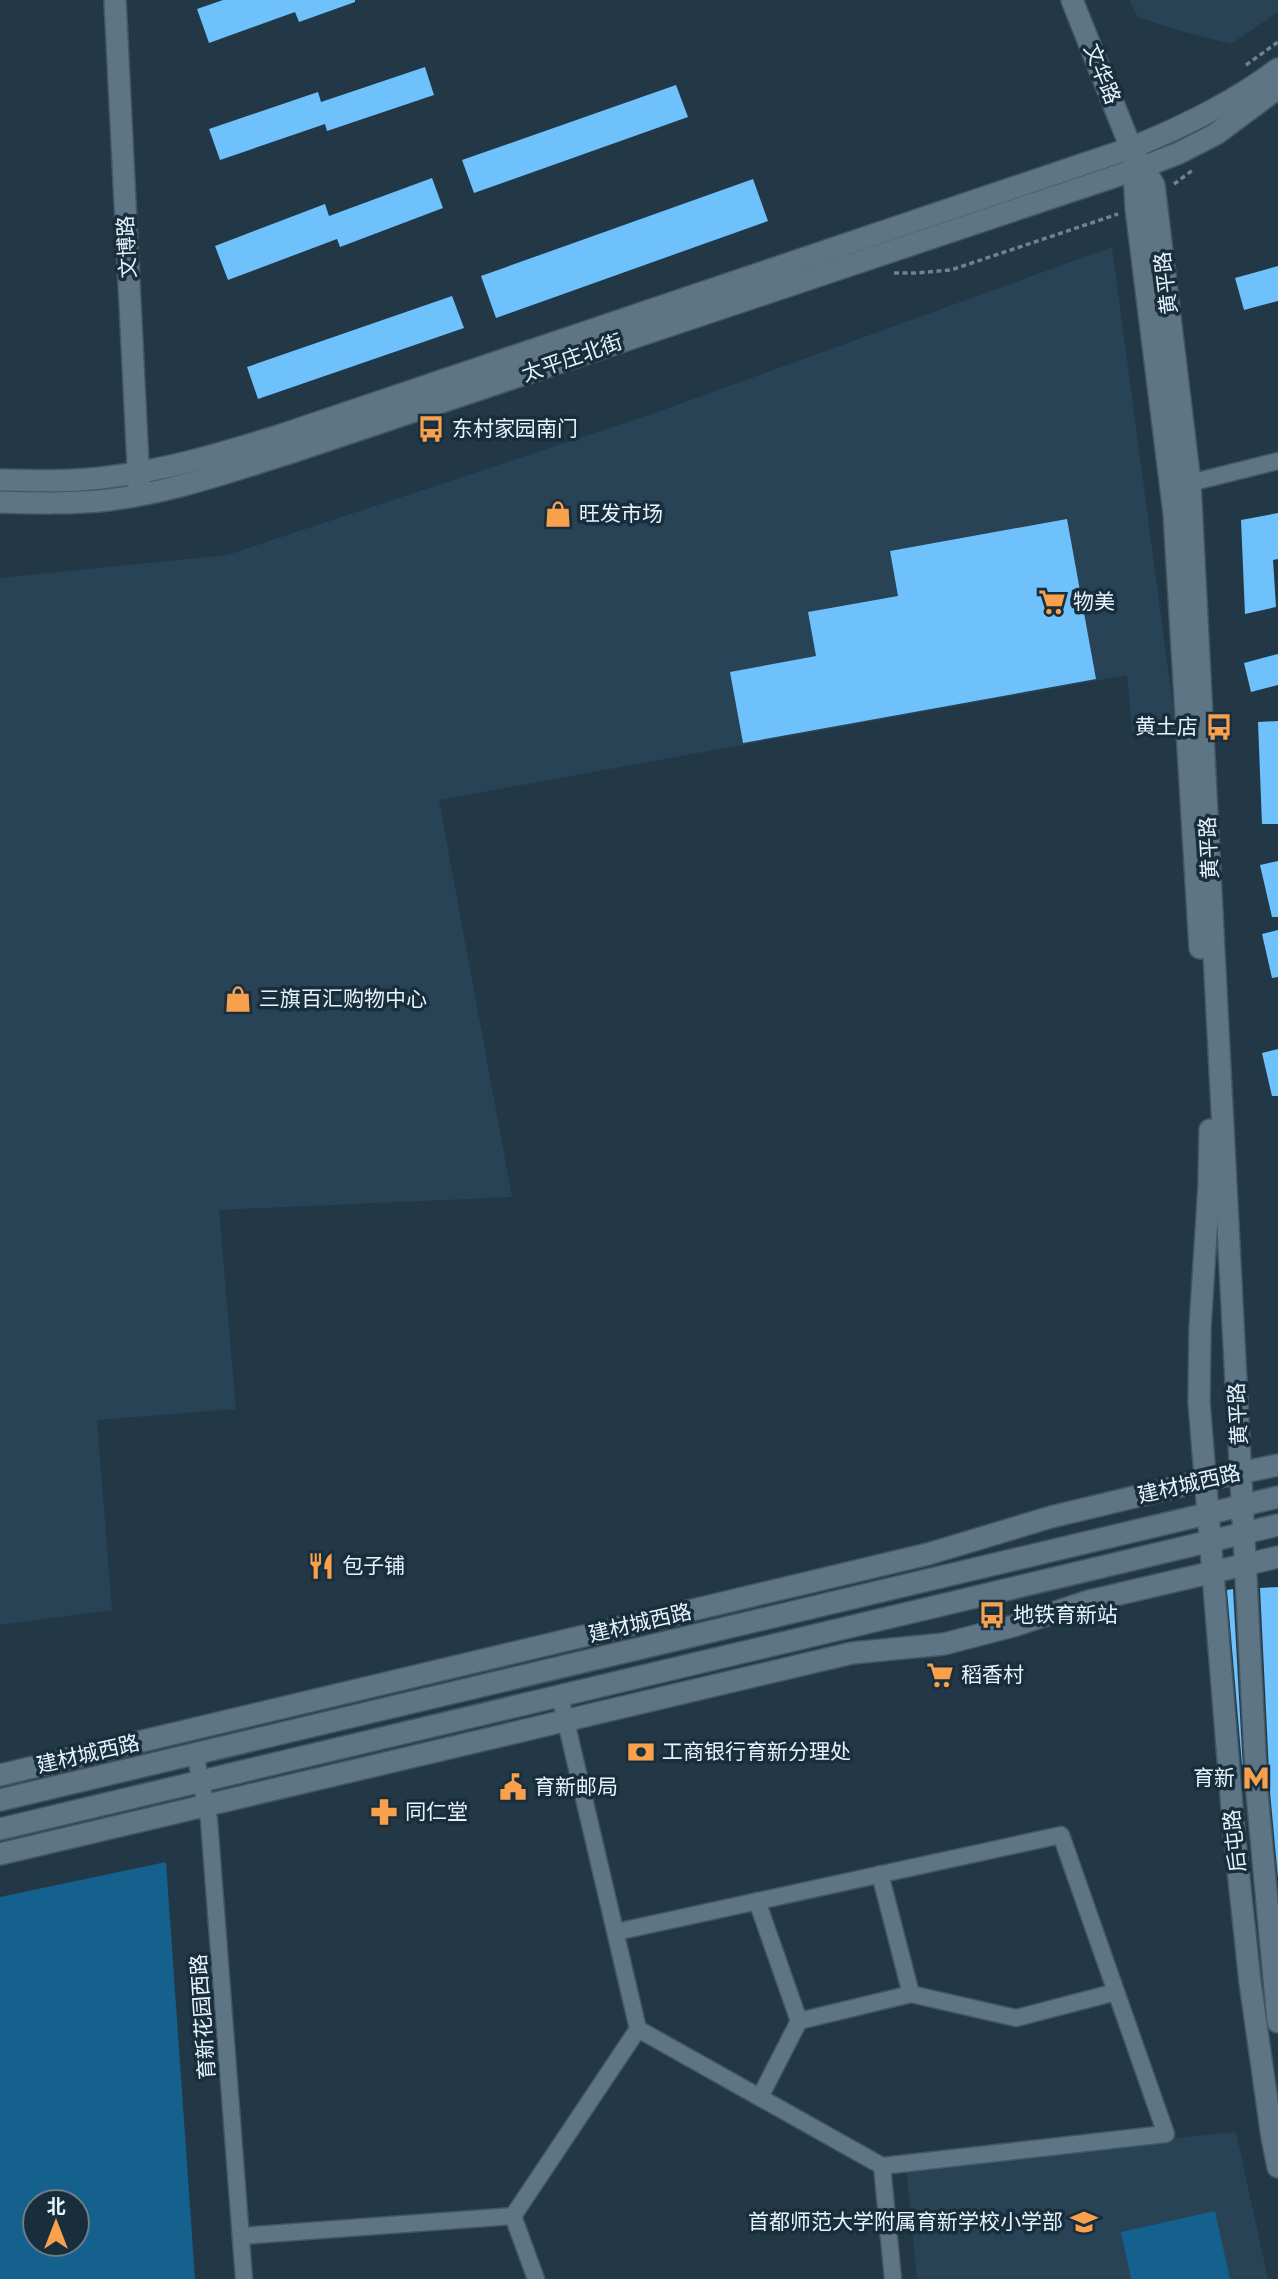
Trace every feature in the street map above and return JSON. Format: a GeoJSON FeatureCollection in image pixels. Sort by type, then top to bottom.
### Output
{"type":"FeatureCollection","features":[{"type":"Feature","properties":{"kind":"main road","name":"文博路"},"geometry":{"type":"LineString","coordinates":[[115,0],[139,495]]}},
{"type":"Feature","properties":{"kind":"main road","name":"文华路"},"geometry":{"type":"LineString","coordinates":[[1072,0],[1132,148]]}},
{"type":"Feature","properties":{"kind":"main road"},"geometry":{"type":"LineString","coordinates":[[1132,148],[1181,128],[1222,106],[1278,69]]}},
{"type":"Feature","properties":{"kind":"main road"},"geometry":{"type":"LineString","coordinates":[[1139,169],[1216,134],[1278,88]]}},
{"type":"Feature","properties":{"kind":"main road","name":"太平庄北街"},"geometry":{"type":"LineString","coordinates":[[0,480],[79,480],[138,473],[278,436],[1132,148]]}},
{"type":"Feature","properties":{"kind":"main road","name":"黄平路"},"geometry":{"type":"LineString","coordinates":[[1132,148],[1139,169],[1136,208],[1181,485],[1244,1533]]}},
{"type":"Feature","properties":{"kind":"main road","name":"太平庄北街"},"geometry":{"type":"LineString","coordinates":[[0,502],[79,502],[139,495],[208,478],[1139,169]]}},
{"type":"Feature","properties":{"kind":"main road","name":"黄平路"},"geometry":{"type":"LineString","coordinates":[[1181,485],[1210,1124],[1199,1363],[1199,1402],[1208,1512]]}},
{"type":"Feature","properties":{"kind":"main road","name":"建材城西路"},"geometry":{"type":"LineString","coordinates":[[0,1776],[928,1555],[1051,1517],[1205,1479],[1278,1465]]}},
{"type":"Feature","properties":{"kind":"main road","name":"建材城西路"},"geometry":{"type":"LineString","coordinates":[[0,1801],[1278,1497]]}},
{"type":"Feature","properties":{"kind":"main road","name":"后屯路"},"geometry":{"type":"LineString","coordinates":[[1208,1512],[1228,1774],[1250,1982],[1278,2168]]}},
{"type":"Feature","properties":{"kind":"main road"},"geometry":{"type":"LineString","coordinates":[[0,1829],[1278,1525]]}},
{"type":"Feature","properties":{"kind":"main road","name":"后屯路"},"geometry":{"type":"LineString","coordinates":[[1244,1533],[1257,1793],[1278,2022]]}},
{"type":"Feature","properties":{"kind":"main road"},"geometry":{"type":"LineString","coordinates":[[0,1854],[852,1653],[944,1644],[1013,1626],[1089,1601],[1278,1557]]}},
{"type":"Feature","properties":{"kind":"street"},"geometry":{"type":"LineString","coordinates":[[1181,485],[1278,461]]}},
{"type":"Feature","properties":{"kind":"street"},"geometry":{"type":"LineString","coordinates":[[513,2216],[638,2029],[560,1696]]}},
{"type":"Feature","properties":{"kind":"street","name":"育新花园西路"},"geometry":{"type":"LineString","coordinates":[[195,1754],[207,1805],[244,2279]]}},
{"type":"Feature","properties":{"kind":"street"},"geometry":{"type":"LineString","coordinates":[[616,1932],[1061,1835],[1166,2134],[882,2166],[638,2029]]}},
{"type":"Feature","properties":{"kind":"street"},"geometry":{"type":"LineString","coordinates":[[880,1874],[911,1994]]}},
{"type":"Feature","properties":{"kind":"street"},"geometry":{"type":"LineString","coordinates":[[757,1901],[799,2021],[760,2097]]}},
{"type":"Feature","properties":{"kind":"street"},"geometry":{"type":"LineString","coordinates":[[799,2021],[911,1994],[1016,2018],[1116,1992]]}},
{"type":"Feature","properties":{"kind":"street"},"geometry":{"type":"LineString","coordinates":[[882,2166],[893,2279]]}},
{"type":"Feature","properties":{"kind":"street"},"geometry":{"type":"LineString","coordinates":[[241,2236],[513,2216]]}},
{"type":"Feature","properties":{"kind":"street"},"geometry":{"type":"LineString","coordinates":[[513,2216],[537,2279]]}},
{"type":"Feature","properties":{"kind":"shaded area"},"geometry":{"type":"Polygon","coordinates":[[[1129,0],[1278,0],[1278,12],[1231,44],[1138,17],[1129,0]]]}},
{"type":"Feature","properties":{"kind":"shaded area","name":"三旗百汇购物中心"},"geometry":{"type":"Polygon","coordinates":[[[1112,247],[1176,729],[1132,731],[1127,675],[439,800],[512,1197],[219,1210],[236,1409],[97,1420],[112,1610],[0,1625],[0,578],[227,555],[652,414],[1112,247]]]}},
{"type":"Feature","properties":{"kind":"shaded area"},"geometry":{"type":"Polygon","coordinates":[[[166,1862],[195,2279],[0,2279],[0,1897],[166,1862]]]}},
{"type":"Feature","properties":{"kind":"shaded area","name":"首都师范大学附属育新学校小学部"},"geometry":{"type":"Polygon","coordinates":[[[1236,2132],[1268,2279],[917,2279],[906,2165],[1236,2132]]]}},
{"type":"Feature","properties":{"kind":"shaded area"},"geometry":{"type":"Polygon","coordinates":[[[1215,2211],[1230,2279],[1131,2279],[1121,2232],[1215,2211]]]}},
{"type":"Feature","properties":{"kind":"building"},"geometry":{"type":"Polygon","coordinates":[[[223,0],[355,2],[299,22],[295,12],[209,43],[197,9],[223,0]]]}},
{"type":"Feature","properties":{"kind":"building"},"geometry":{"type":"Polygon","coordinates":[[[425,67],[434,95],[327,131],[325,124],[220,160],[209,129],[318,92],[321,102],[425,67]]]}},
{"type":"Feature","properties":{"kind":"building"},"geometry":{"type":"Polygon","coordinates":[[[676,85],[688,117],[474,193],[462,160],[676,85]]]}},
{"type":"Feature","properties":{"kind":"building"},"geometry":{"type":"Polygon","coordinates":[[[432,178],[443,208],[340,247],[337,239],[228,280],[215,246],[325,204],[329,216],[432,178]]]}},
{"type":"Feature","properties":{"kind":"building"},"geometry":{"type":"Polygon","coordinates":[[[753,179],[768,221],[496,318],[481,276],[753,179]]]}},
{"type":"Feature","properties":{"kind":"building"},"geometry":{"type":"Polygon","coordinates":[[[1278,266],[1278,301],[1244,310],[1235,278],[1278,266]]]}},
{"type":"Feature","properties":{"kind":"building"},"geometry":{"type":"Polygon","coordinates":[[[452,296],[464,328],[258,399],[247,367],[452,296]]]}},
{"type":"Feature","properties":{"kind":"building"},"geometry":{"type":"Polygon","coordinates":[[[1278,513],[1278,559],[1273,560],[1276,607],[1245,614],[1241,520],[1278,513]]]}},
{"type":"Feature","properties":{"kind":"building"},"geometry":{"type":"Polygon","coordinates":[[[1067,519],[1096,679],[743,743],[730,672],[816,656],[808,612],[898,596],[890,551],[1067,519]]]}},
{"type":"Feature","properties":{"kind":"building"},"geometry":{"type":"Polygon","coordinates":[[[1278,654],[1278,685],[1251,692],[1244,663],[1278,654]]]}},
{"type":"Feature","properties":{"kind":"building"},"geometry":{"type":"Polygon","coordinates":[[[1278,721],[1278,824],[1262,824],[1258,722],[1278,721]]]}},
{"type":"Feature","properties":{"kind":"building"},"geometry":{"type":"Polygon","coordinates":[[[1278,861],[1278,917],[1272,917],[1260,865],[1278,861]]]}},
{"type":"Feature","properties":{"kind":"building"},"geometry":{"type":"Polygon","coordinates":[[[1278,930],[1278,977],[1272,978],[1262,934],[1278,930]]]}},
{"type":"Feature","properties":{"kind":"building"},"geometry":{"type":"Polygon","coordinates":[[[1278,1049],[1278,1096],[1272,1096],[1262,1053],[1278,1049]]]}},
{"type":"Feature","properties":{"kind":"building"},"geometry":{"type":"Polygon","coordinates":[[[1278,1587],[1278,1878],[1270,1792],[1260,1588],[1278,1587]]]}},
{"type":"Feature","properties":{"kind":"building"},"geometry":{"type":"Polygon","coordinates":[[[1233,1589],[1244,1788],[1227,1590],[1233,1589]]]}},
{"type":"Feature","properties":{"kind":"place","name":"东村家园南门"},"geometry":{"type":"Point","coordinates":[431,429]}},
{"type":"Feature","properties":{"kind":"place","name":"旺发市场"},"geometry":{"type":"Point","coordinates":[558,514]}},
{"type":"Feature","properties":{"kind":"place","name":"物美"},"geometry":{"type":"Point","coordinates":[1052,602]}},
{"type":"Feature","properties":{"kind":"place","name":"黄土店"},"geometry":{"type":"Point","coordinates":[1219,727]}},
{"type":"Feature","properties":{"kind":"place","name":"三旗百汇购物中心"},"geometry":{"type":"Point","coordinates":[238,999]}},
{"type":"Feature","properties":{"kind":"place","name":"包子铺"},"geometry":{"type":"Point","coordinates":[321,1566]}},
{"type":"Feature","properties":{"kind":"place","name":"地铁育新站"},"geometry":{"type":"Point","coordinates":[992,1615]}},
{"type":"Feature","properties":{"kind":"place","name":"稻香村"},"geometry":{"type":"Point","coordinates":[940,1675]}},
{"type":"Feature","properties":{"kind":"place","name":"工商银行育新分理处"},"geometry":{"type":"Point","coordinates":[641,1752]}},
{"type":"Feature","properties":{"kind":"place","name":"育新"},"geometry":{"type":"Point","coordinates":[1256,1778]}},
{"type":"Feature","properties":{"kind":"place","name":"育新邮局"},"geometry":{"type":"Point","coordinates":[513,1787]}},
{"type":"Feature","properties":{"kind":"place","name":"同仁堂"},"geometry":{"type":"Point","coordinates":[384,1812]}},
{"type":"Feature","properties":{"kind":"place","name":"首都师范大学附属育新学校小学部"},"geometry":{"type":"Point","coordinates":[1084,2222]}}]}
